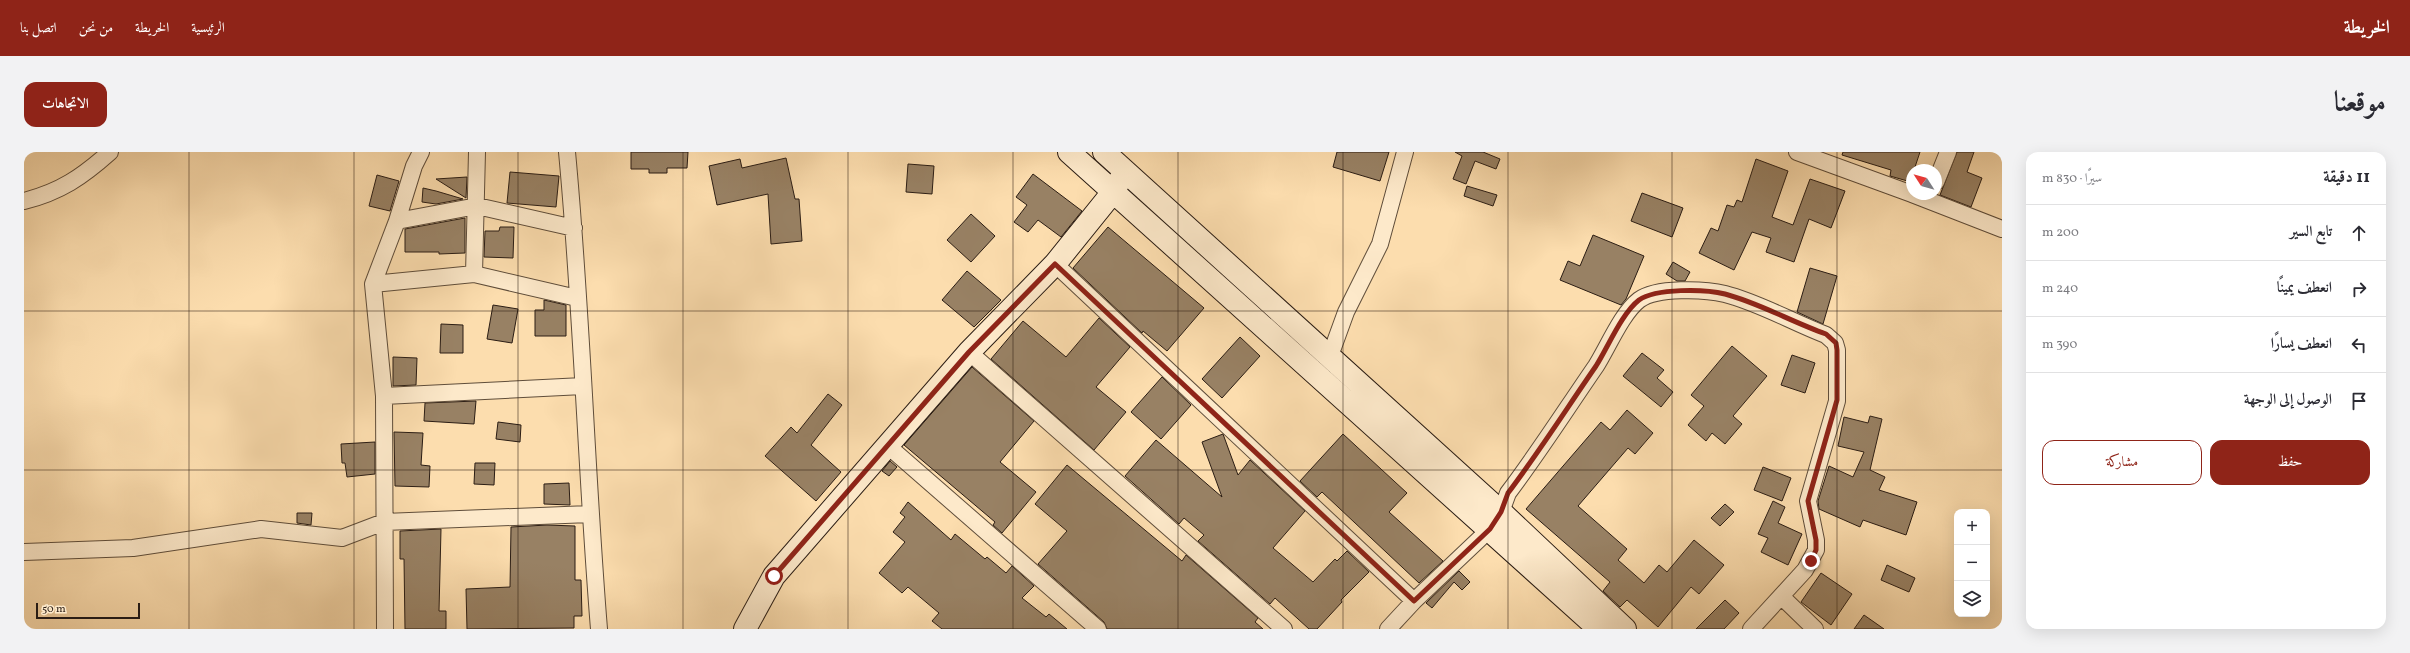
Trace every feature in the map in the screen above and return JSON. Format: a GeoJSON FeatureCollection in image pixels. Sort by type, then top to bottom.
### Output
{"type":"FeatureCollection","features":[{"type":"Feature","properties":{"kind":"main road"},"geometry":{"type":"LineString","coordinates":[[1069,152],[1318,376],[1625,629]]}},
{"type":"Feature","properties":{"kind":"main road"},"geometry":{"type":"LineString","coordinates":[[1104,152],[1126,170],[1330,356],[1495,521],[1599,629]]}},
{"type":"Feature","properties":{"kind":"main road"},"geometry":{"type":"LineString","coordinates":[[746,629],[774,576],[969,352],[1055,264],[1113,192],[1126,170]]}},
{"type":"Feature","properties":{"kind":"main road"},"geometry":{"type":"LineString","coordinates":[[1318,376],[1330,356]]}},
{"type":"Feature","properties":{"kind":"street"},"geometry":{"type":"LineString","coordinates":[[24,202],[51,194],[79,178],[110,152]]}},
{"type":"Feature","properties":{"kind":"street"},"geometry":{"type":"LineString","coordinates":[[385,629],[384,396],[373,284],[397,220],[414,166],[421,152]]}},
{"type":"Feature","properties":{"kind":"street"},"geometry":{"type":"LineString","coordinates":[[474,274],[477,206],[477,152]]}},
{"type":"Feature","properties":{"kind":"street"},"geometry":{"type":"LineString","coordinates":[[567,152],[574,228],[590,514],[599,629]]}},
{"type":"Feature","properties":{"kind":"street"},"geometry":{"type":"LineString","coordinates":[[1330,356],[1346,312],[1380,244],[1405,152]]}},
{"type":"Feature","properties":{"kind":"street"},"geometry":{"type":"LineString","coordinates":[[1797,152],[1906,192]]}},
{"type":"Feature","properties":{"kind":"street"},"geometry":{"type":"LineString","coordinates":[[1942,167],[1948,152]]}},
{"type":"Feature","properties":{"kind":"street"},"geometry":{"type":"LineString","coordinates":[[1937,200],[2002,229]]}},
{"type":"Feature","properties":{"kind":"street"},"geometry":{"type":"LineString","coordinates":[[397,220],[477,206],[574,228]]}},
{"type":"Feature","properties":{"kind":"street"},"geometry":{"type":"LineString","coordinates":[[1055,264],[1414,601]]}},
{"type":"Feature","properties":{"kind":"street"},"geometry":{"type":"LineString","coordinates":[[373,284],[474,274],[577,298]]}},
{"type":"Feature","properties":{"kind":"street"},"geometry":{"type":"LineString","coordinates":[[1388,629],[1414,601],[1495,521],[1508,493],[1596,365],[1629,311],[1639,300],[1651,295],[1683,290],[1724,294],[1826,334],[1836,343],[1837,400],[1808,501],[1816,535],[1816,550],[1811,561],[1782,597],[1751,629]]}},
{"type":"Feature","properties":{"kind":"street"},"geometry":{"type":"LineString","coordinates":[[969,352],[1284,629]]}},
{"type":"Feature","properties":{"kind":"street"},"geometry":{"type":"LineString","coordinates":[[384,396],[583,386]]}},
{"type":"Feature","properties":{"kind":"street"},"geometry":{"type":"LineString","coordinates":[[888,446],[1098,629]]}},
{"type":"Feature","properties":{"kind":"street"},"geometry":{"type":"LineString","coordinates":[[24,552],[133,548],[261,528],[342,538],[384,522],[590,514]]}},
{"type":"Feature","properties":{"kind":"street"},"geometry":{"type":"LineString","coordinates":[[1782,597],[1816,629]]}},
{"type":"Feature","properties":{"kind":"building"},"geometry":{"type":"Polygon","coordinates":[[[631,152],[688,152],[687,168],[667,168],[667,173],[649,173],[649,169],[631,169],[631,152]]]}},
{"type":"Feature","properties":{"kind":"building"},"geometry":{"type":"Polygon","coordinates":[[[1337,152],[1389,152],[1380,181],[1333,167],[1337,152]]]}},
{"type":"Feature","properties":{"kind":"building"},"geometry":{"type":"Polygon","coordinates":[[[1455,152],[1483,152],[1500,159],[1496,169],[1475,161],[1466,184],[1453,179],[1462,156],[1455,152]]]}},
{"type":"Feature","properties":{"kind":"building"},"geometry":{"type":"Polygon","coordinates":[[[1843,152],[1920,152],[1916,164],[1906,164],[1906,181],[1890,176],[1891,170],[1842,155],[1843,152]]]}},
{"type":"Feature","properties":{"kind":"building"},"geometry":{"type":"Polygon","coordinates":[[[1957,152],[1974,152],[1967,172],[1982,178],[1971,207],[1942,196],[1942,190],[1957,152]]]}},
{"type":"Feature","properties":{"kind":"building"},"geometry":{"type":"Polygon","coordinates":[[[786,158],[795,199],[799,199],[802,241],[771,244],[768,194],[717,205],[709,166],[740,159],[742,168],[786,158]]]}},
{"type":"Feature","properties":{"kind":"building"},"geometry":{"type":"Polygon","coordinates":[[[1756,159],[1788,171],[1772,217],[1793,225],[1810,179],[1845,191],[1831,228],[1809,219],[1794,262],[1766,252],[1771,238],[1752,232],[1734,270],[1699,253],[1711,228],[1718,231],[1727,205],[1734,207],[1737,200],[1742,202],[1756,159]]]}},
{"type":"Feature","properties":{"kind":"building"},"geometry":{"type":"Polygon","coordinates":[[[908,164],[934,166],[932,194],[906,192],[908,164]]]}},
{"type":"Feature","properties":{"kind":"building"},"geometry":{"type":"Polygon","coordinates":[[[510,172],[559,176],[556,207],[507,203],[510,172]]]}},
{"type":"Feature","properties":{"kind":"building"},"geometry":{"type":"Polygon","coordinates":[[[1033,174],[1082,211],[1061,237],[1038,220],[1028,232],[1014,222],[1027,205],[1016,197],[1033,174]]]}},
{"type":"Feature","properties":{"kind":"building"},"geometry":{"type":"Polygon","coordinates":[[[377,175],[399,181],[390,211],[369,206],[377,175]]]}},
{"type":"Feature","properties":{"kind":"building"},"geometry":{"type":"Polygon","coordinates":[[[467,177],[466,198],[436,179],[467,177]]]}},
{"type":"Feature","properties":{"kind":"building"},"geometry":{"type":"Polygon","coordinates":[[[1467,186],[1497,195],[1493,206],[1464,196],[1467,186]]]}},
{"type":"Feature","properties":{"kind":"building"},"geometry":{"type":"Polygon","coordinates":[[[423,188],[463,199],[436,204],[422,202],[423,188]]]}},
{"type":"Feature","properties":{"kind":"building"},"geometry":{"type":"Polygon","coordinates":[[[1642,193],[1683,208],[1672,237],[1631,221],[1642,193]]]}},
{"type":"Feature","properties":{"kind":"building"},"geometry":{"type":"Polygon","coordinates":[[[971,214],[995,236],[971,262],[947,240],[971,214]]]}},
{"type":"Feature","properties":{"kind":"building"},"geometry":{"type":"Polygon","coordinates":[[[465,218],[465,253],[439,254],[439,252],[405,252],[405,229],[465,218]]]}},
{"type":"Feature","properties":{"kind":"building"},"geometry":{"type":"Polygon","coordinates":[[[500,227],[514,227],[513,258],[484,257],[485,231],[499,231],[500,227]]]}},
{"type":"Feature","properties":{"kind":"building"},"geometry":{"type":"Polygon","coordinates":[[[1108,227],[1204,308],[1167,351],[1143,331],[1142,333],[1073,268],[1108,227]]]}},
{"type":"Feature","properties":{"kind":"building"},"geometry":{"type":"Polygon","coordinates":[[[1593,235],[1644,256],[1626,299],[1621,305],[1560,280],[1568,261],[1580,266],[1593,235]]]}},
{"type":"Feature","properties":{"kind":"building"},"geometry":{"type":"Polygon","coordinates":[[[1673,262],[1690,272],[1685,281],[1677,281],[1666,274],[1673,262]]]}},
{"type":"Feature","properties":{"kind":"building"},"geometry":{"type":"Polygon","coordinates":[[[1810,268],[1837,276],[1823,324],[1797,312],[1810,268]]]}},
{"type":"Feature","properties":{"kind":"building"},"geometry":{"type":"Polygon","coordinates":[[[967,271],[1001,300],[974,327],[942,300],[967,271]]]}},
{"type":"Feature","properties":{"kind":"building"},"geometry":{"type":"Polygon","coordinates":[[[544,300],[566,305],[566,336],[535,336],[535,310],[544,310],[544,300]]]}},
{"type":"Feature","properties":{"kind":"building"},"geometry":{"type":"Polygon","coordinates":[[[493,305],[518,309],[512,343],[487,339],[493,305]]]}},
{"type":"Feature","properties":{"kind":"building"},"geometry":{"type":"Polygon","coordinates":[[[1099,318],[1130,347],[1096,387],[1126,412],[1094,450],[991,359],[1023,321],[1066,357],[1099,318]]]}},
{"type":"Feature","properties":{"kind":"building"},"geometry":{"type":"Polygon","coordinates":[[[441,324],[463,325],[463,353],[440,353],[441,324]]]}},
{"type":"Feature","properties":{"kind":"building"},"geometry":{"type":"Polygon","coordinates":[[[1240,337],[1260,356],[1222,398],[1202,379],[1240,337]]]}},
{"type":"Feature","properties":{"kind":"building"},"geometry":{"type":"Polygon","coordinates":[[[1732,346],[1767,376],[1733,416],[1742,424],[1725,444],[1712,433],[1706,441],[1688,425],[1704,406],[1691,395],[1732,346]]]}},
{"type":"Feature","properties":{"kind":"building"},"geometry":{"type":"Polygon","coordinates":[[[1642,353],[1664,370],[1657,378],[1673,392],[1661,407],[1623,376],[1642,353]]]}},
{"type":"Feature","properties":{"kind":"building"},"geometry":{"type":"Polygon","coordinates":[[[1792,355],[1815,363],[1805,393],[1781,385],[1792,355]]]}},
{"type":"Feature","properties":{"kind":"building"},"geometry":{"type":"Polygon","coordinates":[[[393,357],[417,358],[416,385],[393,386],[393,357]]]}},
{"type":"Feature","properties":{"kind":"building"},"geometry":{"type":"Polygon","coordinates":[[[972,367],[1034,421],[1000,462],[1036,492],[1002,533],[993,525],[995,522],[904,445],[972,367]]]}},
{"type":"Feature","properties":{"kind":"building"},"geometry":{"type":"Polygon","coordinates":[[[1162,377],[1191,405],[1161,439],[1131,412],[1162,377]]]}},
{"type":"Feature","properties":{"kind":"building"},"geometry":{"type":"Polygon","coordinates":[[[828,394],[842,405],[811,445],[841,472],[816,501],[765,456],[791,427],[797,433],[828,394]]]}},
{"type":"Feature","properties":{"kind":"building"},"geometry":{"type":"Polygon","coordinates":[[[476,401],[474,424],[424,421],[425,403],[476,401]]]}},
{"type":"Feature","properties":{"kind":"building"},"geometry":{"type":"Polygon","coordinates":[[[1627,410],[1653,433],[1635,454],[1628,448],[1578,506],[1627,549],[1618,560],[1644,583],[1659,565],[1667,572],[1694,540],[1724,565],[1699,594],[1691,587],[1658,627],[1627,600],[1620,607],[1603,591],[1610,582],[1526,509],[1601,422],[1610,430],[1627,410]]]}},
{"type":"Feature","properties":{"kind":"building"},"geometry":{"type":"Polygon","coordinates":[[[1870,416],[1882,419],[1870,470],[1885,477],[1879,490],[1917,502],[1906,535],[1863,520],[1860,527],[1819,509],[1818,501],[1829,466],[1853,477],[1864,452],[1838,446],[1844,417],[1868,423],[1870,416]]]}},
{"type":"Feature","properties":{"kind":"building"},"geometry":{"type":"Polygon","coordinates":[[[498,422],[521,425],[520,442],[496,439],[498,422]]]}},
{"type":"Feature","properties":{"kind":"building"},"geometry":{"type":"Polygon","coordinates":[[[394,432],[423,433],[421,465],[430,466],[429,487],[395,486],[394,432]]]}},
{"type":"Feature","properties":{"kind":"building"},"geometry":{"type":"Polygon","coordinates":[[[1223,434],[1238,475],[1250,460],[1305,511],[1273,548],[1313,582],[1335,559],[1337,561],[1347,551],[1369,572],[1341,600],[1342,602],[1317,629],[1309,629],[1275,598],[1270,604],[1198,541],[1204,535],[1184,518],[1179,524],[1125,476],[1156,440],[1222,497],[1202,442],[1223,434]]]}},
{"type":"Feature","properties":{"kind":"building"},"geometry":{"type":"Polygon","coordinates":[[[1343,434],[1407,493],[1389,512],[1443,561],[1419,583],[1322,492],[1317,497],[1300,481],[1343,434]]]}},
{"type":"Feature","properties":{"kind":"building"},"geometry":{"type":"Polygon","coordinates":[[[375,442],[375,474],[347,477],[345,463],[342,463],[341,444],[375,442]]]}},
{"type":"Feature","properties":{"kind":"building"},"geometry":{"type":"Polygon","coordinates":[[[890,461],[897,467],[889,476],[882,471],[890,461]]]}},
{"type":"Feature","properties":{"kind":"building"},"geometry":{"type":"Polygon","coordinates":[[[475,463],[495,463],[494,485],[474,484],[475,463]]]}},
{"type":"Feature","properties":{"kind":"building"},"geometry":{"type":"Polygon","coordinates":[[[1067,465],[1182,561],[1186,555],[1258,618],[1255,622],[1263,629],[1107,629],[1104,622],[1038,564],[1067,531],[1035,504],[1067,465]]]}},
{"type":"Feature","properties":{"kind":"building"},"geometry":{"type":"Polygon","coordinates":[[[1763,467],[1791,478],[1782,501],[1754,490],[1763,467]]]}},
{"type":"Feature","properties":{"kind":"building"},"geometry":{"type":"Polygon","coordinates":[[[569,483],[570,505],[544,504],[544,484],[569,483]]]}},
{"type":"Feature","properties":{"kind":"building"},"geometry":{"type":"Polygon","coordinates":[[[1773,501],[1785,507],[1778,523],[1802,534],[1788,565],[1761,552],[1768,538],[1758,534],[1773,501]]]}},
{"type":"Feature","properties":{"kind":"building"},"geometry":{"type":"Polygon","coordinates":[[[908,502],[951,540],[955,534],[985,559],[987,557],[1006,573],[1012,566],[1034,586],[1022,598],[1046,617],[1049,614],[1067,629],[942,629],[932,621],[939,613],[908,587],[902,593],[879,573],[905,542],[893,532],[905,517],[900,513],[908,502]]]}},
{"type":"Feature","properties":{"kind":"building"},"geometry":{"type":"Polygon","coordinates":[[[1725,504],[1734,512],[1720,526],[1711,518],[1725,504]]]}},
{"type":"Feature","properties":{"kind":"building"},"geometry":{"type":"Polygon","coordinates":[[[297,513],[312,513],[311,525],[297,523],[297,513]]]}},
{"type":"Feature","properties":{"kind":"building"},"geometry":{"type":"Polygon","coordinates":[[[547,525],[575,526],[575,580],[581,580],[582,616],[574,616],[574,628],[467,629],[466,589],[510,587],[511,527],[547,525]]]}},
{"type":"Feature","properties":{"kind":"building"},"geometry":{"type":"Polygon","coordinates":[[[441,529],[439,611],[446,611],[446,629],[405,629],[404,559],[400,559],[400,531],[441,529]]]}},
{"type":"Feature","properties":{"kind":"building"},"geometry":{"type":"Polygon","coordinates":[[[1887,565],[1915,578],[1909,592],[1881,580],[1887,565]]]}},
{"type":"Feature","properties":{"kind":"building"},"geometry":{"type":"Polygon","coordinates":[[[1459,571],[1470,582],[1462,590],[1454,582],[1432,608],[1426,603],[1459,571]]]}},
{"type":"Feature","properties":{"kind":"building"},"geometry":{"type":"Polygon","coordinates":[[[1821,573],[1852,594],[1831,625],[1801,602],[1821,573]]]}},
{"type":"Feature","properties":{"kind":"building"},"geometry":{"type":"Polygon","coordinates":[[[1725,600],[1739,613],[1724,629],[1696,629],[1725,600]]]}},
{"type":"Feature","properties":{"kind":"building"},"geometry":{"type":"Polygon","coordinates":[[[1864,615],[1884,629],[1854,629],[1864,615]]]}},
{"type":"Feature","properties":{"kind":"route"},"geometry":{"type":"LineString","coordinates":[[774,576],[969,352],[1055,264],[1414,601],[1490,529],[1501,512],[1508,493],[1596,365],[1629,311],[1639,300],[1651,295],[1683,290],[1724,294],[1752,304],[1802,326],[1826,334],[1836,343],[1837,400],[1831,426],[1813,480],[1808,501],[1816,540],[1816,550],[1811,561]]}}]}
